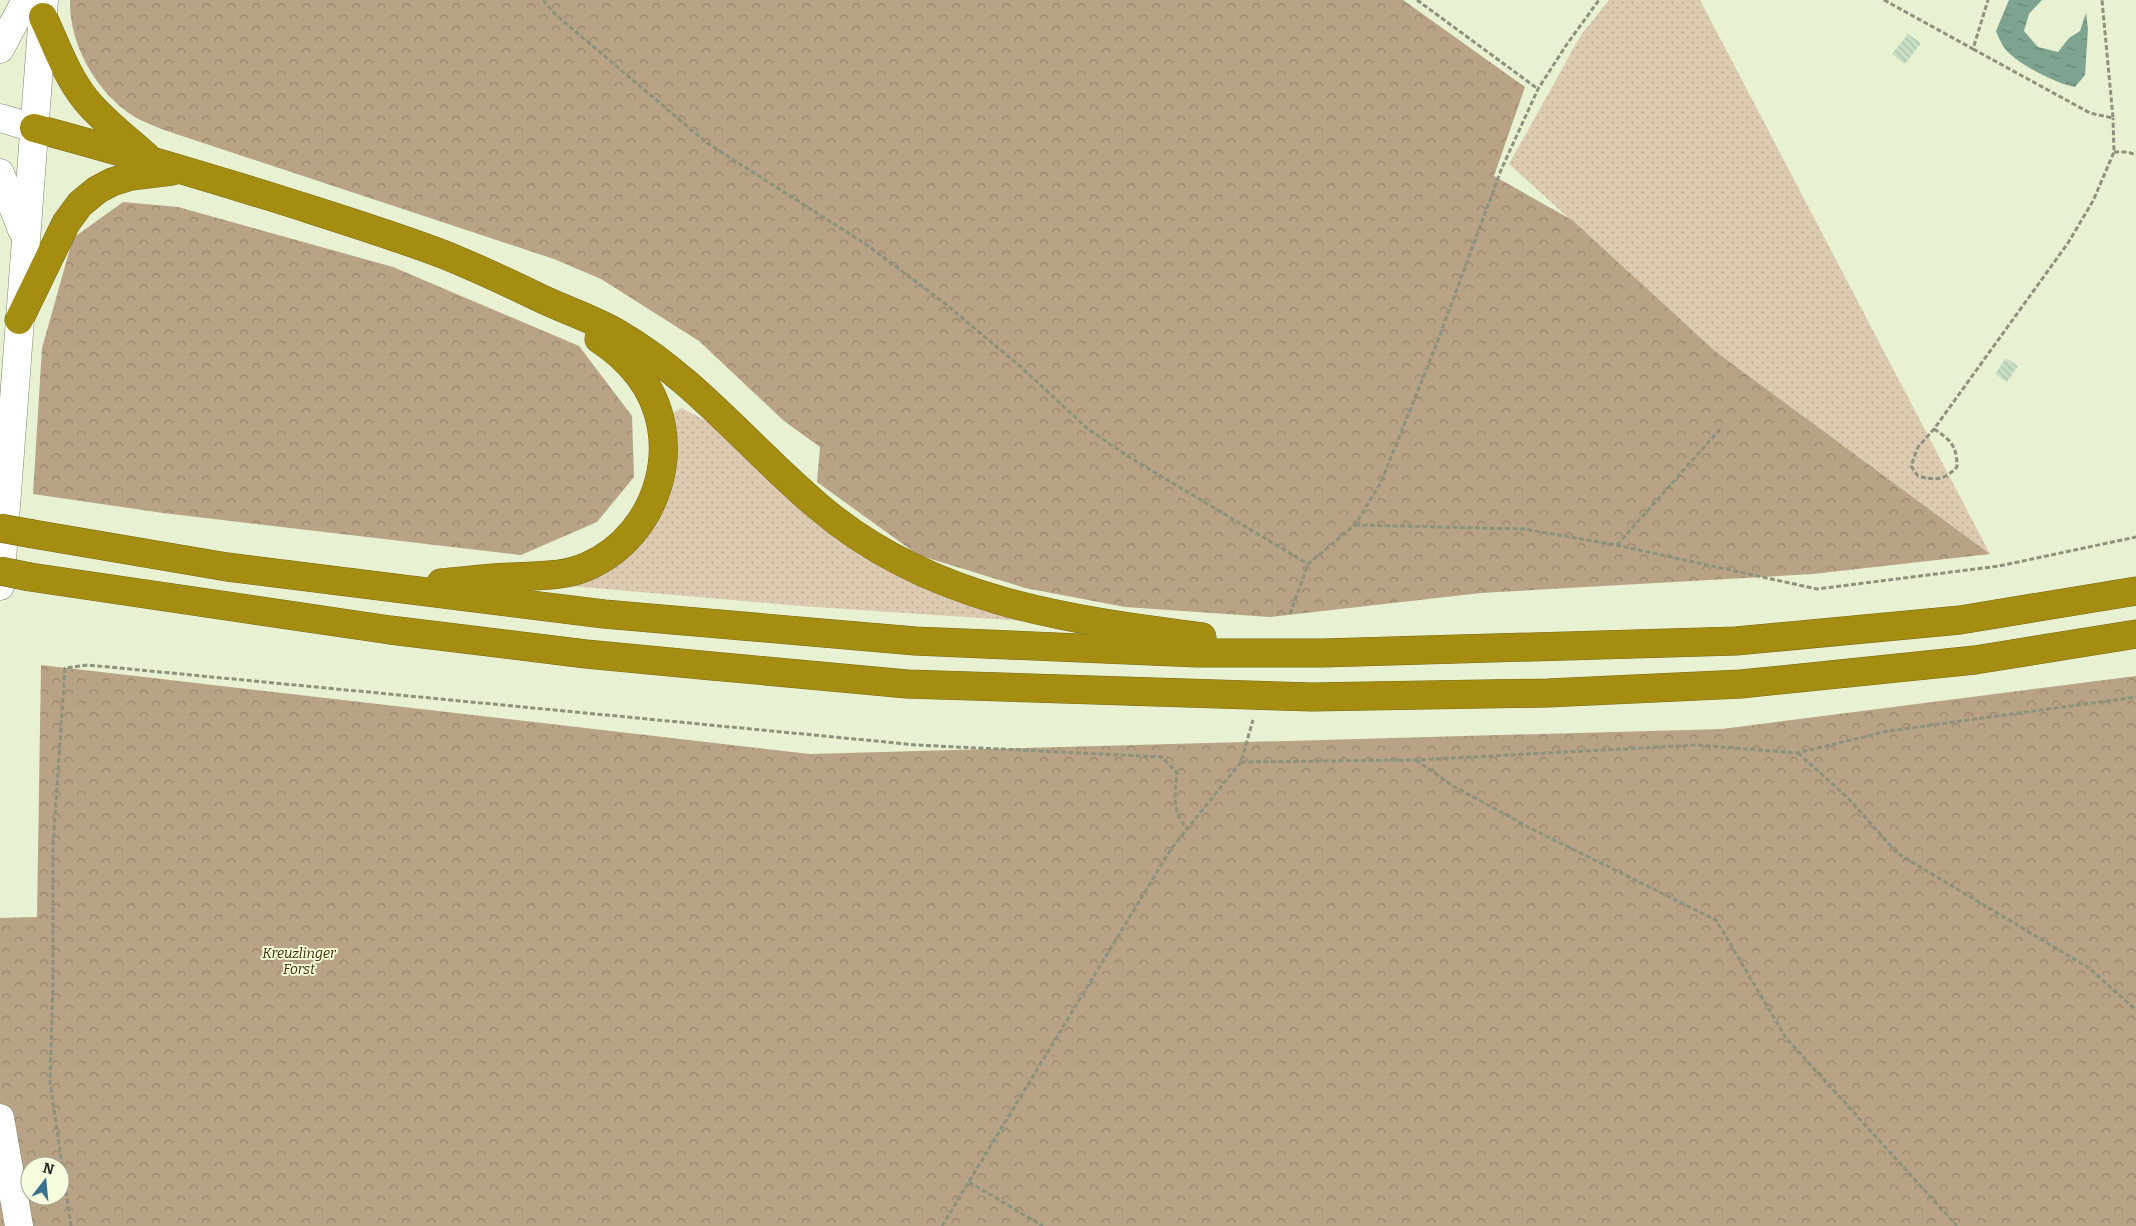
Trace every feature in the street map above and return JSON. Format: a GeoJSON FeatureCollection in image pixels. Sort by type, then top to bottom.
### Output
{"type":"FeatureCollection","features":[{"type":"Feature","properties":{"kind":"highway"},"geometry":{"type":"LineString","coordinates":[[38,6],[65,66],[86,100],[100,115],[153,162]]}},
{"type":"Feature","properties":{"kind":"highway"},"geometry":{"type":"LineString","coordinates":[[34,128],[182,170],[413,243],[449,257],[616,332],[680,377],[785,478],[823,511],[906,565],[940,580],[986,598],[1040,611],[1145,629],[1323,653]]}},
{"type":"Feature","properties":{"kind":"highway"},"geometry":{"type":"LineString","coordinates":[[19,320],[66,224],[80,204],[97,190],[112,182],[130,176],[182,170]]}},
{"type":"Feature","properties":{"kind":"highway"},"geometry":{"type":"LineString","coordinates":[[387,588],[510,577],[559,575],[586,567],[605,558],[634,534],[646,515],[655,496],[664,451],[656,408],[639,375],[618,353],[540,298]]}},
{"type":"Feature","properties":{"kind":"highway"},"geometry":{"type":"LineString","coordinates":[[0,528],[227,567],[604,614],[915,641],[1198,652],[1323,653],[1736,641],[1960,620],[2136,591]]}},
{"type":"Feature","properties":{"kind":"highway"},"geometry":{"type":"LineString","coordinates":[[0,571],[390,630],[625,658],[907,684],[1302,697],[1548,693],[1741,684],[1975,660],[2136,634]]}},
{"type":"Feature","properties":{"kind":"main road"},"geometry":{"type":"LineString","coordinates":[[0,49],[38,6]]}},
{"type":"Feature","properties":{"kind":"main road"},"geometry":{"type":"LineString","coordinates":[[0,586],[34,128],[38,6]]}},
{"type":"Feature","properties":{"kind":"main road"},"geometry":{"type":"LineString","coordinates":[[0,118],[34,128]]}},
{"type":"Feature","properties":{"kind":"main road"},"geometry":{"type":"LineString","coordinates":[[0,173],[26,239]]}},
{"type":"Feature","properties":{"kind":"main road"},"geometry":{"type":"LineString","coordinates":[[0,1118],[18,1226]]}},
{"type":"Feature","properties":{"kind":"path"},"geometry":{"type":"LineString","coordinates":[[543,0],[556,15],[707,143],[882,256],[943,302],[1020,366],[1088,429],[1136,462],[1308,564]]}},
{"type":"Feature","properties":{"kind":"path"},"geometry":{"type":"LineString","coordinates":[[1417,0],[1538,89]]}},
{"type":"Feature","properties":{"kind":"path"},"geometry":{"type":"LineString","coordinates":[[1290,614],[1308,564],[1355,525],[1381,482],[1437,343],[1501,170],[1538,89],[1567,44],[1599,0]]}},
{"type":"Feature","properties":{"kind":"path"},"geometry":{"type":"LineString","coordinates":[[1884,0],[2090,112],[2113,118]]}},
{"type":"Feature","properties":{"kind":"path"},"geometry":{"type":"LineString","coordinates":[[1973,49],[1988,0]]}},
{"type":"Feature","properties":{"kind":"path"},"geometry":{"type":"LineString","coordinates":[[1934,429],[1947,438],[1957,452],[1957,467],[1949,476],[1934,480],[1918,476],[1911,466],[1918,447],[1934,429],[2068,243],[2093,201],[2114,152],[2113,118],[2102,0]]}},
{"type":"Feature","properties":{"kind":"path"},"geometry":{"type":"LineString","coordinates":[[2114,152],[2128,152],[2136,155]]}},
{"type":"Feature","properties":{"kind":"path"},"geometry":{"type":"LineString","coordinates":[[1616,545],[1722,427]]}},
{"type":"Feature","properties":{"kind":"path"},"geometry":{"type":"LineString","coordinates":[[1355,525],[1524,529],[1616,545],[1817,589],[1999,566],[2136,537]]}},
{"type":"Feature","properties":{"kind":"path"},"geometry":{"type":"LineString","coordinates":[[71,1226],[50,1082],[53,982],[53,846],[65,668],[98,666],[917,745],[1162,757],[1177,773],[1175,802],[1178,819],[1187,828]]}},
{"type":"Feature","properties":{"kind":"path"},"geometry":{"type":"LineString","coordinates":[[1241,762],[1416,760],[1697,745],[1797,753],[1888,731],[2136,697]]}},
{"type":"Feature","properties":{"kind":"path"},"geometry":{"type":"LineString","coordinates":[[942,1226],[1166,858],[1187,828],[1241,762],[1253,720]]}},
{"type":"Feature","properties":{"kind":"path"},"geometry":{"type":"LineString","coordinates":[[1797,753],[1848,798],[1897,853],[2089,968],[2136,1010]]}},
{"type":"Feature","properties":{"kind":"path"},"geometry":{"type":"LineString","coordinates":[[1416,760],[1453,786],[1532,829],[1716,920],[1786,1038],[1957,1226]]}},
{"type":"Feature","properties":{"kind":"path"},"geometry":{"type":"LineString","coordinates":[[969,1182],[1043,1226]]}},
{"type":"Feature","properties":{"kind":"shaded area"},"geometry":{"type":"Polygon","coordinates":[[[1609,0],[1700,0],[1990,554],[1715,351],[1509,164],[1581,35],[1609,0]]]}},
{"type":"Feature","properties":{"kind":"shaded area"},"geometry":{"type":"Polygon","coordinates":[[[682,408],[710,423],[786,497],[865,555],[1041,622],[801,606],[560,585],[623,555],[652,529],[667,493],[675,452],[673,413],[682,408]]]}},
{"type":"Feature","properties":{"kind":"green space"},"geometry":{"type":"Polygon","coordinates":[[[70,0],[1403,0],[1525,87],[1494,176],[1572,220],[1715,351],[1990,554],[1813,574],[1481,593],[1270,617],[1125,607],[1025,588],[918,555],[817,482],[820,447],[784,421],[699,341],[601,279],[554,259],[161,129],[134,116],[114,101],[103,89],[85,62],[74,32],[70,0]]]}},
{"type":"Feature","properties":{"kind":"green space"},"geometry":{"type":"Polygon","coordinates":[[[123,202],[178,207],[393,267],[579,346],[632,416],[634,477],[597,522],[521,555],[163,513],[33,494],[42,348],[73,238],[123,202]]]}},
{"type":"Feature","properties":{"kind":"green space","name":"Kreuzlinger Forst"},"geometry":{"type":"Polygon","coordinates":[[[41,665],[810,754],[1722,729],[2136,676],[2136,1226],[0,1226],[0,918],[37,917],[41,665]]]}},
{"type":"Feature","properties":{"kind":"water"},"geometry":{"type":"Polygon","coordinates":[[[2009,0],[2042,0],[2029,14],[2024,31],[2038,47],[2058,52],[2069,38],[2080,31],[2086,13],[2088,29],[2085,75],[2075,87],[2057,82],[2025,65],[2003,46],[1996,31],[2009,0]]]}},
{"type":"Feature","properties":{"kind":"building"},"geometry":{"type":"Polygon","coordinates":[[[1908,34],[1921,43],[1905,64],[1892,54],[1908,34]]]}},
{"type":"Feature","properties":{"kind":"building"},"geometry":{"type":"Polygon","coordinates":[[[2006,358],[2018,366],[2007,382],[1995,374],[2006,358]]]}}]}
